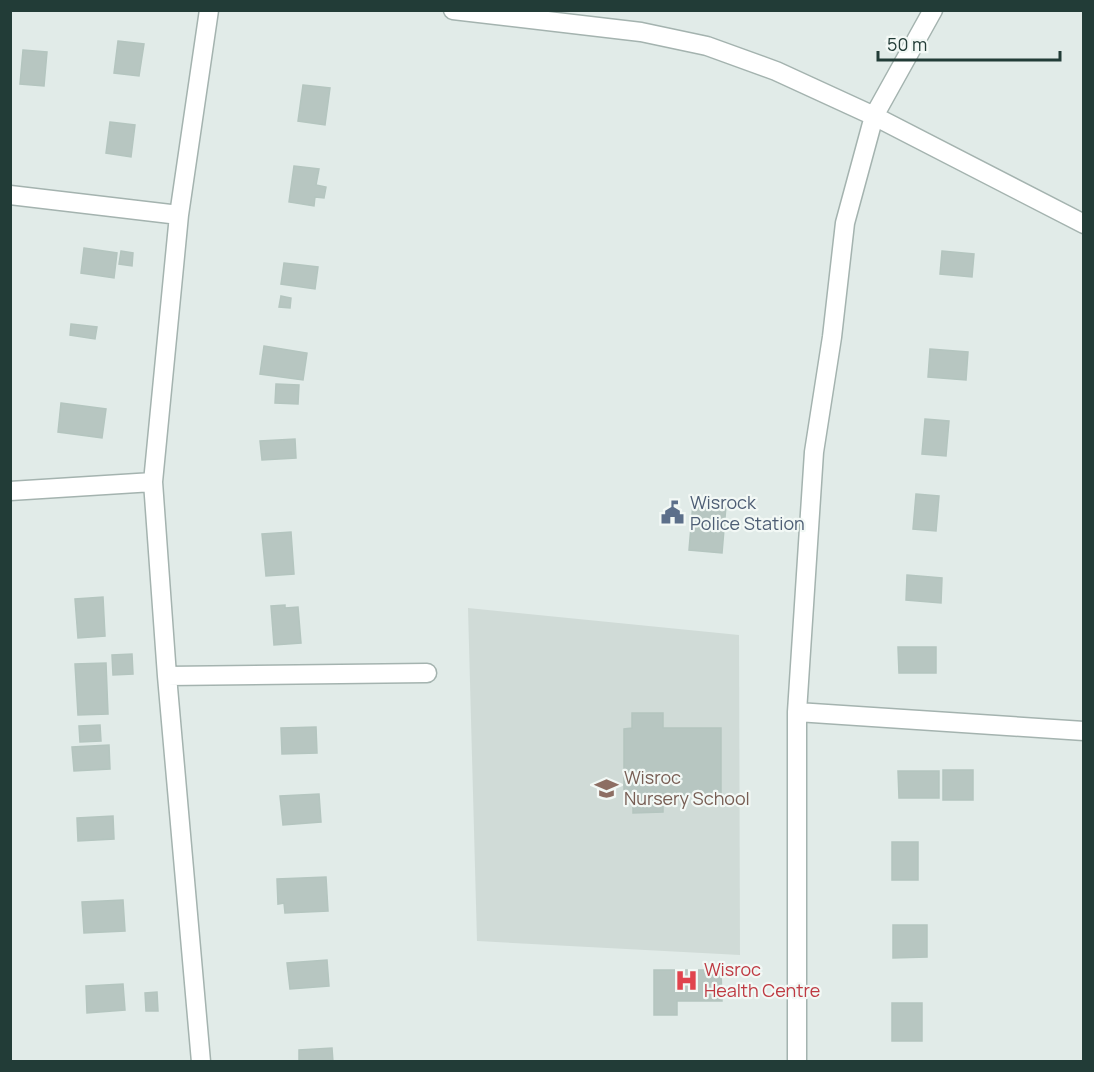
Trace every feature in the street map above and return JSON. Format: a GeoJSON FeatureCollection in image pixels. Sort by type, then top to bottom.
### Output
{"type":"FeatureCollection","features":[{"type":"Feature","properties":{"kind":"street"},"geometry":{"type":"LineString","coordinates":[[201,1062],[167,676],[153,482],[178,215],[208,10]]}},
{"type":"Feature","properties":{"kind":"street"},"geometry":{"type":"LineString","coordinates":[[453,10],[641,32],[707,46],[776,71],[874,116],[1083,224]]}},
{"type":"Feature","properties":{"kind":"street"},"geometry":{"type":"LineString","coordinates":[[797,1062],[797,712],[814,452],[832,337],[845,223],[874,116],[933,10]]}},
{"type":"Feature","properties":{"kind":"street"},"geometry":{"type":"LineString","coordinates":[[10,195],[178,215]]}},
{"type":"Feature","properties":{"kind":"street"},"geometry":{"type":"LineString","coordinates":[[10,491],[153,482]]}},
{"type":"Feature","properties":{"kind":"street"},"geometry":{"type":"LineString","coordinates":[[167,676],[427,673]]}},
{"type":"Feature","properties":{"kind":"street"},"geometry":{"type":"LineString","coordinates":[[797,712],[1083,731]]}},
{"type":"Feature","properties":{"kind":"shaded area","name":"Wisroc Nursery School"},"geometry":{"type":"Polygon","coordinates":[[[468,608],[739,635],[740,955],[477,941],[468,608]]]}},
{"type":"Feature","properties":{"kind":"building"},"geometry":{"type":"Polygon","coordinates":[[[118,41],[144,44],[139,76],[114,73],[118,41]]]}},
{"type":"Feature","properties":{"kind":"building"},"geometry":{"type":"Polygon","coordinates":[[[23,50],[47,52],[44,86],[20,84],[23,50]]]}},
{"type":"Feature","properties":{"kind":"building"},"geometry":{"type":"Polygon","coordinates":[[[303,85],[330,88],[325,125],[298,121],[303,85]]]}},
{"type":"Feature","properties":{"kind":"building"},"geometry":{"type":"Polygon","coordinates":[[[110,122],[135,125],[131,157],[106,153],[110,122]]]}},
{"type":"Feature","properties":{"kind":"building"},"geometry":{"type":"Polygon","coordinates":[[[294,166],[319,169],[316,185],[326,187],[324,198],[315,197],[314,206],[289,202],[294,166]]]}},
{"type":"Feature","properties":{"kind":"building"},"geometry":{"type":"Polygon","coordinates":[[[84,248],[117,253],[114,278],[81,273],[84,248]]]}},
{"type":"Feature","properties":{"kind":"building"},"geometry":{"type":"Polygon","coordinates":[[[121,251],[133,253],[132,266],[119,264],[121,251]]]}},
{"type":"Feature","properties":{"kind":"building"},"geometry":{"type":"Polygon","coordinates":[[[942,251],[974,254],[972,277],[940,274],[942,251]]]}},
{"type":"Feature","properties":{"kind":"building"},"geometry":{"type":"Polygon","coordinates":[[[284,263],[318,267],[315,289],[281,284],[284,263]]]}},
{"type":"Feature","properties":{"kind":"building"},"geometry":{"type":"Polygon","coordinates":[[[281,296],[291,298],[290,308],[279,307],[281,296]]]}},
{"type":"Feature","properties":{"kind":"building"},"geometry":{"type":"Polygon","coordinates":[[[71,324],[97,327],[95,339],[70,335],[71,324]]]}},
{"type":"Feature","properties":{"kind":"building"},"geometry":{"type":"Polygon","coordinates":[[[264,346],[307,353],[303,380],[260,374],[264,346]]]}},
{"type":"Feature","properties":{"kind":"building"},"geometry":{"type":"Polygon","coordinates":[[[930,349],[968,352],[966,380],[928,377],[930,349]]]}},
{"type":"Feature","properties":{"kind":"building"},"geometry":{"type":"Polygon","coordinates":[[[276,384],[299,385],[298,404],[275,403],[276,384]]]}},
{"type":"Feature","properties":{"kind":"building"},"geometry":{"type":"Polygon","coordinates":[[[61,403],[106,409],[102,438],[58,432],[61,403]]]}},
{"type":"Feature","properties":{"kind":"building"},"geometry":{"type":"Polygon","coordinates":[[[925,419],[949,421],[946,456],[922,454],[925,419]]]}},
{"type":"Feature","properties":{"kind":"building"},"geometry":{"type":"Polygon","coordinates":[[[295,439],[296,458],[262,460],[260,441],[295,439]]]}},
{"type":"Feature","properties":{"kind":"building"},"geometry":{"type":"Polygon","coordinates":[[[916,494],[939,496],[936,531],[913,529],[916,494]]]}},
{"type":"Feature","properties":{"kind":"building"},"geometry":{"type":"Polygon","coordinates":[[[693,503],[726,506],[722,553],[689,550],[693,503]]]}},
{"type":"Feature","properties":{"kind":"building"},"geometry":{"type":"Polygon","coordinates":[[[291,532],[294,574],[266,576],[262,534],[291,532]]]}},
{"type":"Feature","properties":{"kind":"building"},"geometry":{"type":"Polygon","coordinates":[[[907,575],[942,578],[941,603],[906,600],[907,575]]]}},
{"type":"Feature","properties":{"kind":"building"},"geometry":{"type":"Polygon","coordinates":[[[103,597],[105,636],[78,638],[75,599],[103,597]]]}},
{"type":"Feature","properties":{"kind":"building"},"geometry":{"type":"Polygon","coordinates":[[[285,605],[285,608],[298,607],[301,643],[274,645],[271,606],[285,605]]]}},
{"type":"Feature","properties":{"kind":"building"},"geometry":{"type":"Polygon","coordinates":[[[898,647],[936,647],[936,673],[899,673],[898,647]]]}},
{"type":"Feature","properties":{"kind":"building"},"geometry":{"type":"Polygon","coordinates":[[[132,654],[133,674],[113,675],[112,655],[132,654]]]}},
{"type":"Feature","properties":{"kind":"building"},"geometry":{"type":"Polygon","coordinates":[[[106,663],[108,714],[78,715],[75,664],[106,663]]]}},
{"type":"Feature","properties":{"kind":"building"},"geometry":{"type":"Polygon","coordinates":[[[632,713],[663,713],[663,728],[721,728],[721,795],[663,795],[663,812],[633,813],[633,795],[624,795],[624,729],[632,728],[632,713]]]}},
{"type":"Feature","properties":{"kind":"building"},"geometry":{"type":"Polygon","coordinates":[[[100,725],[101,741],[80,742],[79,726],[100,725]]]}},
{"type":"Feature","properties":{"kind":"building"},"geometry":{"type":"Polygon","coordinates":[[[316,727],[317,753],[282,754],[281,728],[316,727]]]}},
{"type":"Feature","properties":{"kind":"building"},"geometry":{"type":"Polygon","coordinates":[[[109,745],[110,769],[74,771],[72,747],[109,745]]]}},
{"type":"Feature","properties":{"kind":"building"},"geometry":{"type":"Polygon","coordinates":[[[943,770],[973,770],[973,800],[943,800],[943,770]]]}},
{"type":"Feature","properties":{"kind":"building"},"geometry":{"type":"Polygon","coordinates":[[[898,771],[939,771],[939,798],[899,798],[898,771]]]}},
{"type":"Feature","properties":{"kind":"building"},"geometry":{"type":"Polygon","coordinates":[[[319,794],[321,822],[283,825],[280,796],[319,794]]]}},
{"type":"Feature","properties":{"kind":"building"},"geometry":{"type":"Polygon","coordinates":[[[113,816],[114,839],[78,841],[77,818],[113,816]]]}},
{"type":"Feature","properties":{"kind":"building"},"geometry":{"type":"Polygon","coordinates":[[[892,842],[918,842],[918,880],[892,880],[892,842]]]}},
{"type":"Feature","properties":{"kind":"building"},"geometry":{"type":"Polygon","coordinates":[[[326,877],[328,911],[285,913],[284,903],[278,904],[277,879],[326,877]]]}},
{"type":"Feature","properties":{"kind":"building"},"geometry":{"type":"Polygon","coordinates":[[[123,900],[125,931],[84,933],[82,902],[123,900]]]}},
{"type":"Feature","properties":{"kind":"building"},"geometry":{"type":"Polygon","coordinates":[[[893,925],[927,925],[927,957],[893,958],[893,925]]]}},
{"type":"Feature","properties":{"kind":"building"},"geometry":{"type":"Polygon","coordinates":[[[327,960],[329,986],[290,989],[287,963],[327,960]]]}},
{"type":"Feature","properties":{"kind":"building"},"geometry":{"type":"Polygon","coordinates":[[[654,970],[721,970],[722,1001],[677,1001],[677,1015],[654,1015],[654,970]]]}},
{"type":"Feature","properties":{"kind":"building"},"geometry":{"type":"Polygon","coordinates":[[[123,984],[125,1010],[87,1013],[86,986],[123,984]]]}},
{"type":"Feature","properties":{"kind":"building"},"geometry":{"type":"Polygon","coordinates":[[[157,992],[158,1011],[146,1011],[145,993],[157,992]]]}},
{"type":"Feature","properties":{"kind":"building"},"geometry":{"type":"Polygon","coordinates":[[[892,1003],[922,1003],[922,1041],[892,1041],[892,1003]]]}},
{"type":"Feature","properties":{"kind":"building"},"geometry":{"type":"Polygon","coordinates":[[[332,1048],[333,1062],[299,1062],[299,1050],[332,1048]]]}},
{"type":"Feature","properties":{"kind":"place","name":"Wisrock Police Station"},"geometry":{"type":"Point","coordinates":[672,513]}},
{"type":"Feature","properties":{"kind":"place","name":"Wisroc Nursery School"},"geometry":{"type":"Point","coordinates":[606,788]}},
{"type":"Feature","properties":{"kind":"place","name":"Wisroc Health Centre"},"geometry":{"type":"Point","coordinates":[686,980]}}]}
